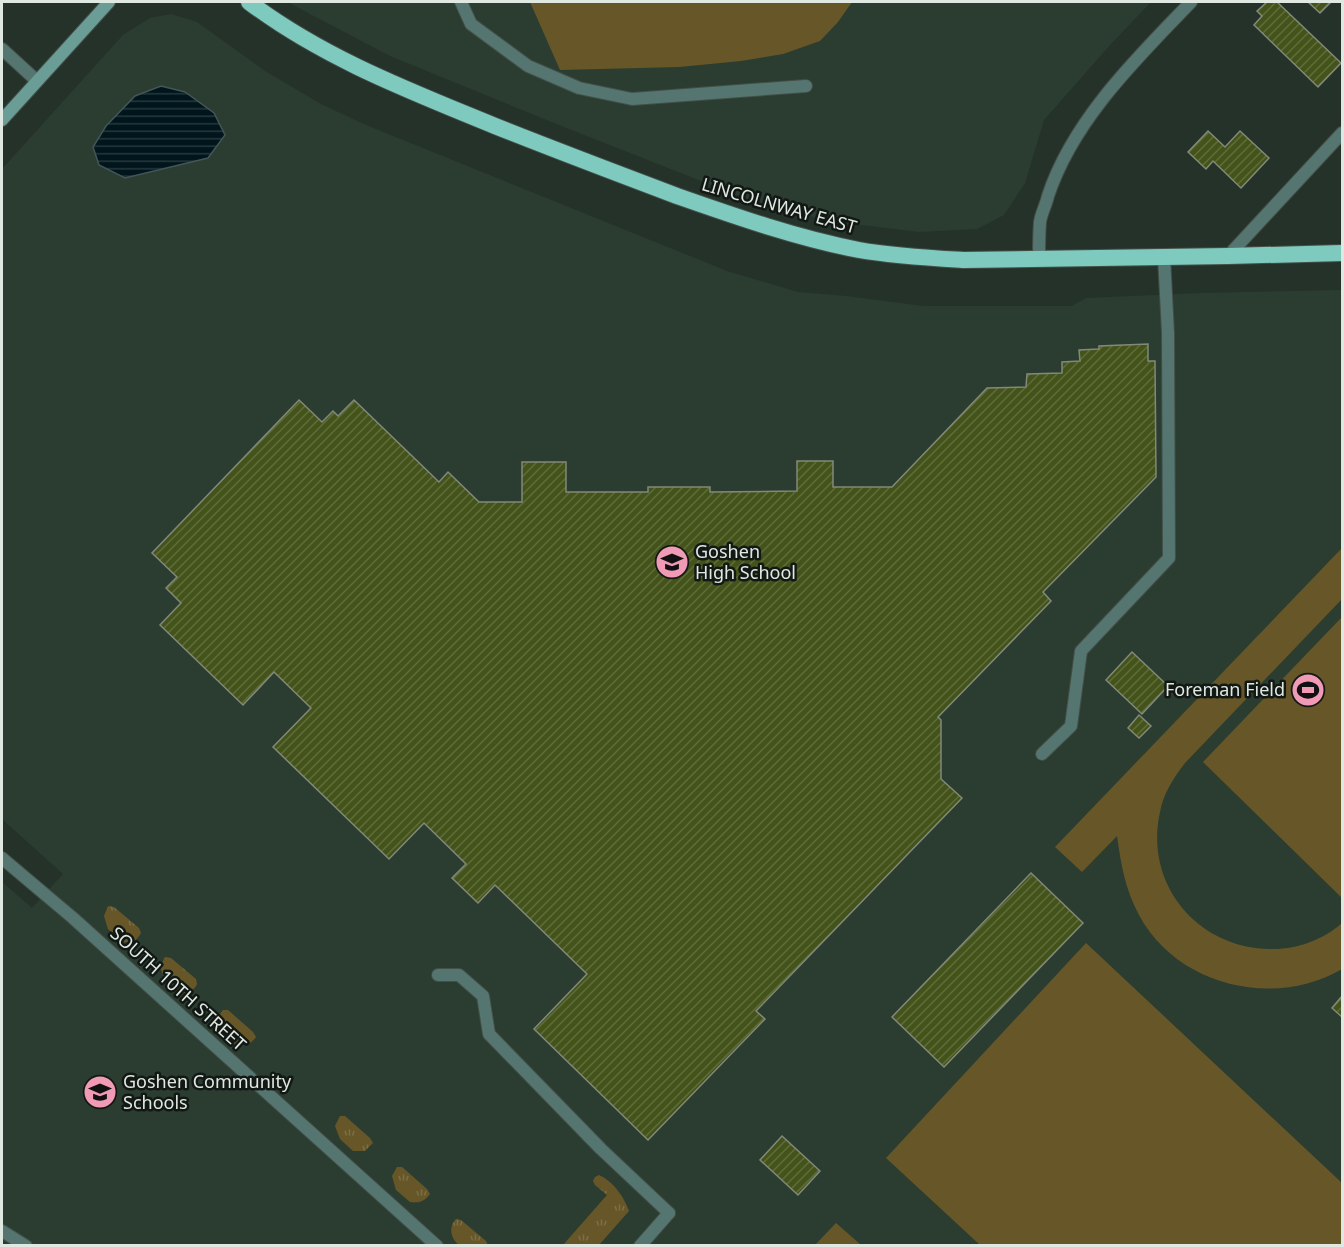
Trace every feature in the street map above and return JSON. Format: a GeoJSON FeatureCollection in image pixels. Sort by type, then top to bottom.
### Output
{"type":"FeatureCollection","features":[{"type":"Feature","properties":{"kind":"highway","name":"LINCOLNWAY EAST"},"geometry":{"type":"LineString","coordinates":[[249,2],[274,21],[311,43],[395,84],[577,160],[732,215],[802,237],[861,250],[963,260],[1342,253]]}},
{"type":"Feature","properties":{"kind":"main road"},"geometry":{"type":"LineString","coordinates":[[2,120],[110,2]]}},
{"type":"Feature","properties":{"kind":"street"},"geometry":{"type":"LineString","coordinates":[[461,2],[471,24],[528,66],[579,88],[632,99],[806,86]]}},
{"type":"Feature","properties":{"kind":"street"},"geometry":{"type":"LineString","coordinates":[[1039,259],[1040,221],[1054,178],[1074,141],[1097,106],[1191,2]]}},
{"type":"Feature","properties":{"kind":"street"},"geometry":{"type":"LineString","coordinates":[[2,49],[37,81]]}},
{"type":"Feature","properties":{"kind":"street"},"geometry":{"type":"LineString","coordinates":[[1228,256],[1342,133]]}},
{"type":"Feature","properties":{"kind":"street"},"geometry":{"type":"LineString","coordinates":[[1042,754],[1071,726],[1081,651],[1169,558],[1168,333],[1164,257]]}},
{"type":"Feature","properties":{"kind":"street","name":"SOUTH 10TH STREET"},"geometry":{"type":"LineString","coordinates":[[2,858],[73,918],[436,1245]]}},
{"type":"Feature","properties":{"kind":"street"},"geometry":{"type":"LineString","coordinates":[[438,975],[459,975],[483,996],[489,1034],[601,1149],[669,1213],[639,1245]]}},
{"type":"Feature","properties":{"kind":"street"},"geometry":{"type":"LineString","coordinates":[[2,1231],[26,1245]]}},
{"type":"Feature","properties":{"kind":"shaded area"},"geometry":{"type":"Polygon","coordinates":[[[288,2],[1151,2],[1044,120],[1025,183],[1004,215],[977,229],[919,232],[829,221],[747,199],[390,56],[288,2]]]}},
{"type":"Feature","properties":{"kind":"shaded area","name":"Goshen High School"},"geometry":{"type":"Polygon","coordinates":[[[171,14],[197,22],[265,71],[321,104],[366,125],[727,271],[798,292],[923,306],[1072,306],[1086,298],[1342,290],[1342,1245],[2,1245],[2,882],[32,908],[63,874],[2,819],[2,169],[123,35],[150,18],[171,14]]]}},
{"type":"Feature","properties":{"kind":"green space"},"geometry":{"type":"Polygon","coordinates":[[[530,2],[852,2],[838,22],[820,41],[783,54],[679,67],[560,70],[530,2]]]}},
{"type":"Feature","properties":{"kind":"green space"},"geometry":{"type":"Polygon","coordinates":[[[1342,548],[1342,599],[1185,763],[1161,805],[1157,839],[1160,864],[1169,887],[1182,907],[1199,924],[1220,937],[1244,946],[1280,949],[1309,943],[1342,923],[1342,969],[1315,981],[1287,987],[1258,988],[1229,984],[1202,974],[1177,959],[1156,939],[1139,915],[1130,896],[1117,836],[1082,872],[1055,847],[1342,548]]]}},
{"type":"Feature","properties":{"kind":"green space","name":"Foreman Field"},"geometry":{"type":"Polygon","coordinates":[[[1342,617],[1342,898],[1203,762],[1342,617]]]}},
{"type":"Feature","properties":{"kind":"green space"},"geometry":{"type":"Polygon","coordinates":[[[108,906],[114,907],[139,928],[141,933],[135,940],[122,942],[108,929],[104,916],[108,906]]]}},
{"type":"Feature","properties":{"kind":"green space"},"geometry":{"type":"Polygon","coordinates":[[[1086,943],[1342,1183],[1342,1245],[980,1245],[886,1158],[1086,943]]]}},
{"type":"Feature","properties":{"kind":"green space"},"geometry":{"type":"Polygon","coordinates":[[[165,957],[171,958],[196,979],[197,984],[192,991],[178,992],[165,980],[160,967],[165,957]]]}},
{"type":"Feature","properties":{"kind":"green space"},"geometry":{"type":"Polygon","coordinates":[[[223,1010],[228,1010],[253,1032],[256,1037],[254,1040],[247,1044],[236,1045],[219,1025],[218,1020],[223,1010]]]}},
{"type":"Feature","properties":{"kind":"green space"},"geometry":{"type":"Polygon","coordinates":[[[340,1116],[345,1116],[370,1138],[373,1143],[365,1151],[353,1151],[340,1139],[335,1126],[340,1116]]]}},
{"type":"Feature","properties":{"kind":"green space"},"geometry":{"type":"Polygon","coordinates":[[[397,1167],[402,1167],[427,1189],[430,1194],[428,1197],[421,1201],[410,1202],[396,1190],[392,1176],[397,1167]]]}},
{"type":"Feature","properties":{"kind":"green space"},"geometry":{"type":"Polygon","coordinates":[[[599,1175],[617,1190],[629,1211],[599,1245],[563,1245],[607,1195],[593,1181],[599,1175]]]}},
{"type":"Feature","properties":{"kind":"green space"},"geometry":{"type":"Polygon","coordinates":[[[456,1219],[461,1220],[488,1245],[459,1245],[452,1233],[452,1226],[456,1219]]]}},
{"type":"Feature","properties":{"kind":"green space"},"geometry":{"type":"Polygon","coordinates":[[[836,1223],[861,1245],[815,1245],[836,1223]]]}},
{"type":"Feature","properties":{"kind":"water"},"geometry":{"type":"Polygon","coordinates":[[[161,86],[185,92],[214,113],[225,135],[208,158],[125,178],[99,165],[93,147],[106,126],[135,96],[161,86]]]}},
{"type":"Feature","properties":{"kind":"building"},"geometry":{"type":"Polygon","coordinates":[[[1267,2],[1277,2],[1341,63],[1318,87],[1254,25],[1262,16],[1257,11],[1267,2]]]}},
{"type":"Feature","properties":{"kind":"building"},"geometry":{"type":"Polygon","coordinates":[[[1308,2],[1331,2],[1320,13],[1308,2]]]}},
{"type":"Feature","properties":{"kind":"building"},"geometry":{"type":"Polygon","coordinates":[[[1208,131],[1225,147],[1240,131],[1269,158],[1241,188],[1213,161],[1206,169],[1188,152],[1208,131]]]}},
{"type":"Feature","properties":{"kind":"building"},"geometry":{"type":"Polygon","coordinates":[[[1148,344],[1148,361],[1155,361],[1156,477],[1043,592],[1051,601],[938,717],[941,720],[941,779],[962,798],[756,1011],[765,1019],[648,1140],[534,1029],[587,974],[495,885],[478,903],[452,878],[466,864],[424,823],[389,859],[273,747],[311,708],[274,672],[243,705],[160,625],[181,603],[166,588],[177,577],[152,553],[299,400],[322,422],[333,411],[338,416],[354,400],[439,482],[448,472],[479,502],[522,502],[522,462],[566,462],[566,492],[648,492],[648,487],[710,487],[710,492],[797,491],[797,461],[833,461],[833,487],[892,487],[987,388],[1026,387],[1027,374],[1062,373],[1062,362],[1080,361],[1079,350],[1099,349],[1099,346],[1148,344]]]}},
{"type":"Feature","properties":{"kind":"building"},"geometry":{"type":"Polygon","coordinates":[[[1132,652],[1168,686],[1142,714],[1106,680],[1132,652]]]}},
{"type":"Feature","properties":{"kind":"building"},"geometry":{"type":"Polygon","coordinates":[[[1139,715],[1151,726],[1139,738],[1128,728],[1139,715]]]}},
{"type":"Feature","properties":{"kind":"building"},"geometry":{"type":"Polygon","coordinates":[[[1031,873],[1083,923],[944,1067],[892,1017],[1031,873]]]}},
{"type":"Feature","properties":{"kind":"building"},"geometry":{"type":"Polygon","coordinates":[[[1342,996],[1342,1017],[1332,1008],[1342,996]]]}},
{"type":"Feature","properties":{"kind":"building"},"geometry":{"type":"Polygon","coordinates":[[[782,1136],[820,1171],[798,1195],[760,1160],[782,1136]]]}},
{"type":"Feature","properties":{"kind":"place","name":"Goshen High School"},"geometry":{"type":"Point","coordinates":[672,562]}},
{"type":"Feature","properties":{"kind":"place","name":"Foreman Field"},"geometry":{"type":"Point","coordinates":[1308,690]}},
{"type":"Feature","properties":{"kind":"place","name":"Goshen Community Schools"},"geometry":{"type":"Point","coordinates":[100,1092]}}]}
